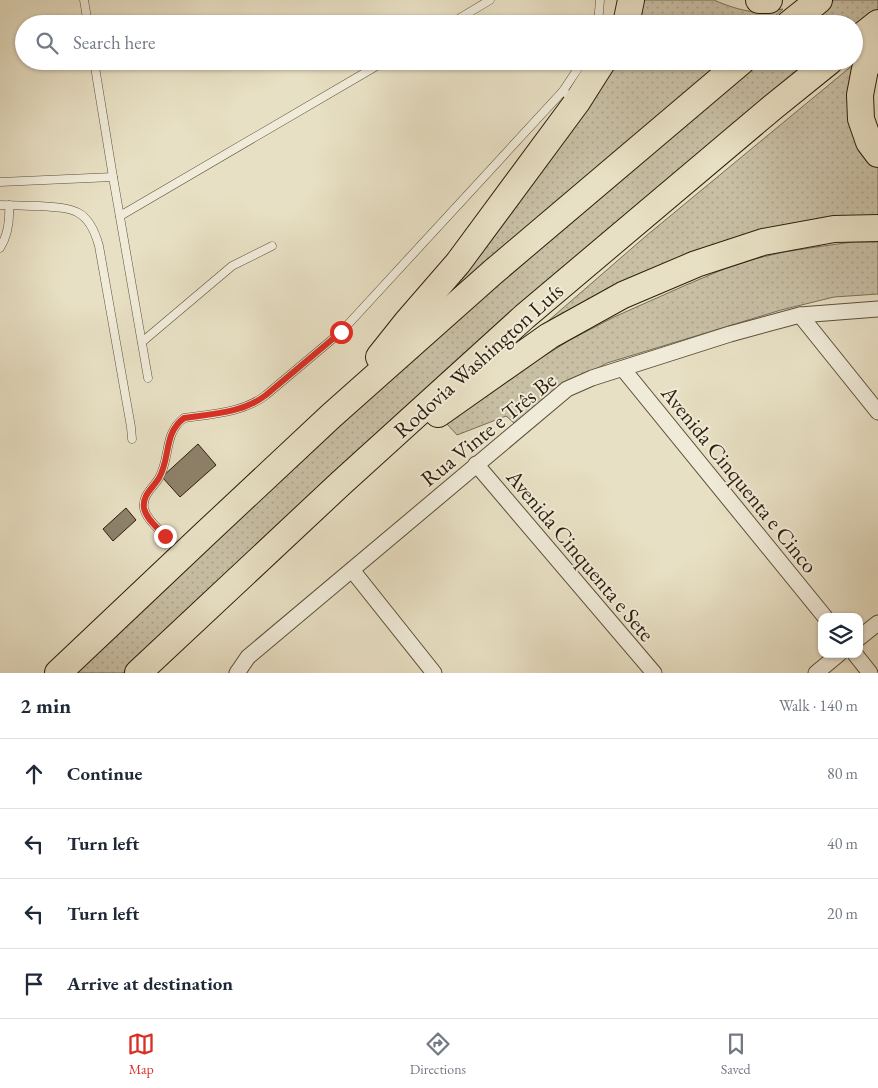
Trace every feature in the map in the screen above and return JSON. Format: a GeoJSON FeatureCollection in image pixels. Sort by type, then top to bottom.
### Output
{"type":"FeatureCollection","features":[{"type":"Feature","properties":{"kind":"highway"},"geometry":{"type":"LineString","coordinates":[[628,15],[631,0]]}},
{"type":"Feature","properties":{"kind":"highway"},"geometry":{"type":"LineString","coordinates":[[759,0],[769,0]]}},
{"type":"Feature","properties":{"kind":"highway"},"geometry":{"type":"LineString","coordinates":[[800,15],[819,0]]}},
{"type":"Feature","properties":{"kind":"highway"},"geometry":{"type":"LineString","coordinates":[[863,35],[878,23]]}},
{"type":"Feature","properties":{"kind":"highway"},"geometry":{"type":"LineString","coordinates":[[878,50],[865,69],[860,95],[861,120],[869,142],[878,154]]}},
{"type":"Feature","properties":{"kind":"highway"},"geometry":{"type":"LineString","coordinates":[[332,416],[406,323],[458,263],[570,96],[595,70]]}},
{"type":"Feature","properties":{"kind":"highway"},"geometry":{"type":"LineString","coordinates":[[58,673],[332,416],[493,272],[731,70]]}},
{"type":"Feature","properties":{"kind":"highway","name":"Rodovia Washington Luís"},"geometry":{"type":"LineString","coordinates":[[138,673],[340,484],[524,317],[819,70]]}},
{"type":"Feature","properties":{"kind":"highway"},"geometry":{"type":"LineString","coordinates":[[340,484],[549,336],[623,295],[696,264],[763,242],[834,229],[878,228]]}},
{"type":"Feature","properties":{"kind":"street","name":"Rua Vinte e Três Be"},"geometry":{"type":"LineString","coordinates":[[237,673],[248,657],[567,389],[592,378],[730,334],[800,315],[878,309]]}},
{"type":"Feature","properties":{"kind":"street"},"geometry":{"type":"LineString","coordinates":[[800,315],[878,412]]}},
{"type":"Feature","properties":{"kind":"street","name":"Avenida Cinquenta e Cinco"},"geometry":{"type":"LineString","coordinates":[[623,369],[822,613]]}},
{"type":"Feature","properties":{"kind":"street","name":"Avenida Cinquenta e Sete"},"geometry":{"type":"LineString","coordinates":[[476,464],[654,673]]}},
{"type":"Feature","properties":{"kind":"street"},"geometry":{"type":"LineString","coordinates":[[352,570],[434,673]]}},
{"type":"Feature","properties":{"kind":"street"},"geometry":{"type":"LineString","coordinates":[[863,635],[878,622]]}},
{"type":"Feature","properties":{"kind":"street"},"geometry":{"type":"LineString","coordinates":[[816,673],[834,658]]}},
{"type":"Feature","properties":{"kind":"street"},"geometry":{"type":"LineString","coordinates":[[858,658],[870,673]]}},
{"type":"Feature","properties":{"kind":"lane"},"geometry":{"type":"LineString","coordinates":[[84,0],[86,15]]}},
{"type":"Feature","properties":{"kind":"lane"},"geometry":{"type":"LineString","coordinates":[[465,15],[490,0]]}},
{"type":"Feature","properties":{"kind":"lane"},"geometry":{"type":"LineString","coordinates":[[599,15],[600,0]]}},
{"type":"Feature","properties":{"kind":"lane"},"geometry":{"type":"LineString","coordinates":[[95,70],[148,378]]}},
{"type":"Feature","properties":{"kind":"lane"},"geometry":{"type":"LineString","coordinates":[[120,216],[370,70]]}},
{"type":"Feature","properties":{"kind":"lane"},"geometry":{"type":"LineString","coordinates":[[165,536],[148,517],[144,509],[144,499],[163,468],[170,437],[178,423],[184,418],[237,410],[253,404],[341,332],[570,96],[580,70]]}},
{"type":"Feature","properties":{"kind":"lane"},"geometry":{"type":"LineString","coordinates":[[0,182],[113,177]]}},
{"type":"Feature","properties":{"kind":"lane"},"geometry":{"type":"LineString","coordinates":[[0,205],[60,207],[73,210],[83,215],[96,234],[132,439]]}},
{"type":"Feature","properties":{"kind":"lane"},"geometry":{"type":"LineString","coordinates":[[0,248],[9,227],[9,205]]}},
{"type":"Feature","properties":{"kind":"lane"},"geometry":{"type":"LineString","coordinates":[[142,342],[232,266],[272,246]]}},
{"type":"Feature","properties":{"kind":"shaded area"},"geometry":{"type":"Polygon","coordinates":[[[640,0],[714,0],[738,9],[756,12],[783,9],[776,15],[636,15],[640,0]]]}},
{"type":"Feature","properties":{"kind":"shaded area"},"geometry":{"type":"Polygon","coordinates":[[[834,0],[878,0],[878,12],[863,24],[863,15],[816,15],[834,0]]]}},
{"type":"Feature","properties":{"kind":"shaded area"},"geometry":{"type":"Polygon","coordinates":[[[865,55],[878,162],[878,218],[540,328],[646,236],[847,70],[863,70],[863,57],[865,55]]]}},
{"type":"Feature","properties":{"kind":"shaded area"},"geometry":{"type":"Polygon","coordinates":[[[607,70],[713,70],[413,328],[607,70]]]}},
{"type":"Feature","properties":{"kind":"shaded area"},"geometry":{"type":"Polygon","coordinates":[[[749,70],[807,70],[230,572],[123,673],[73,673],[334,428],[626,171],[749,70]]]}},
{"type":"Feature","properties":{"kind":"shaded area"},"geometry":{"type":"Polygon","coordinates":[[[853,242],[878,242],[878,294],[834,297],[781,310],[607,363],[568,384],[514,423],[506,416],[457,435],[447,424],[479,398],[507,379],[570,340],[614,317],[724,269],[754,259],[784,252],[853,242]]]}},
{"type":"Feature","properties":{"kind":"building"},"geometry":{"type":"Polygon","coordinates":[[[198,444],[216,465],[180,497],[162,477],[198,444]]]}},
{"type":"Feature","properties":{"kind":"building"},"geometry":{"type":"Polygon","coordinates":[[[126,508],[136,520],[113,541],[103,529],[126,508]]]}},
{"type":"Feature","properties":{"kind":"route"},"geometry":{"type":"LineString","coordinates":[[165,536],[148,517],[144,509],[144,499],[160,476],[170,437],[178,423],[184,418],[237,410],[253,404],[341,332]]}}]}
